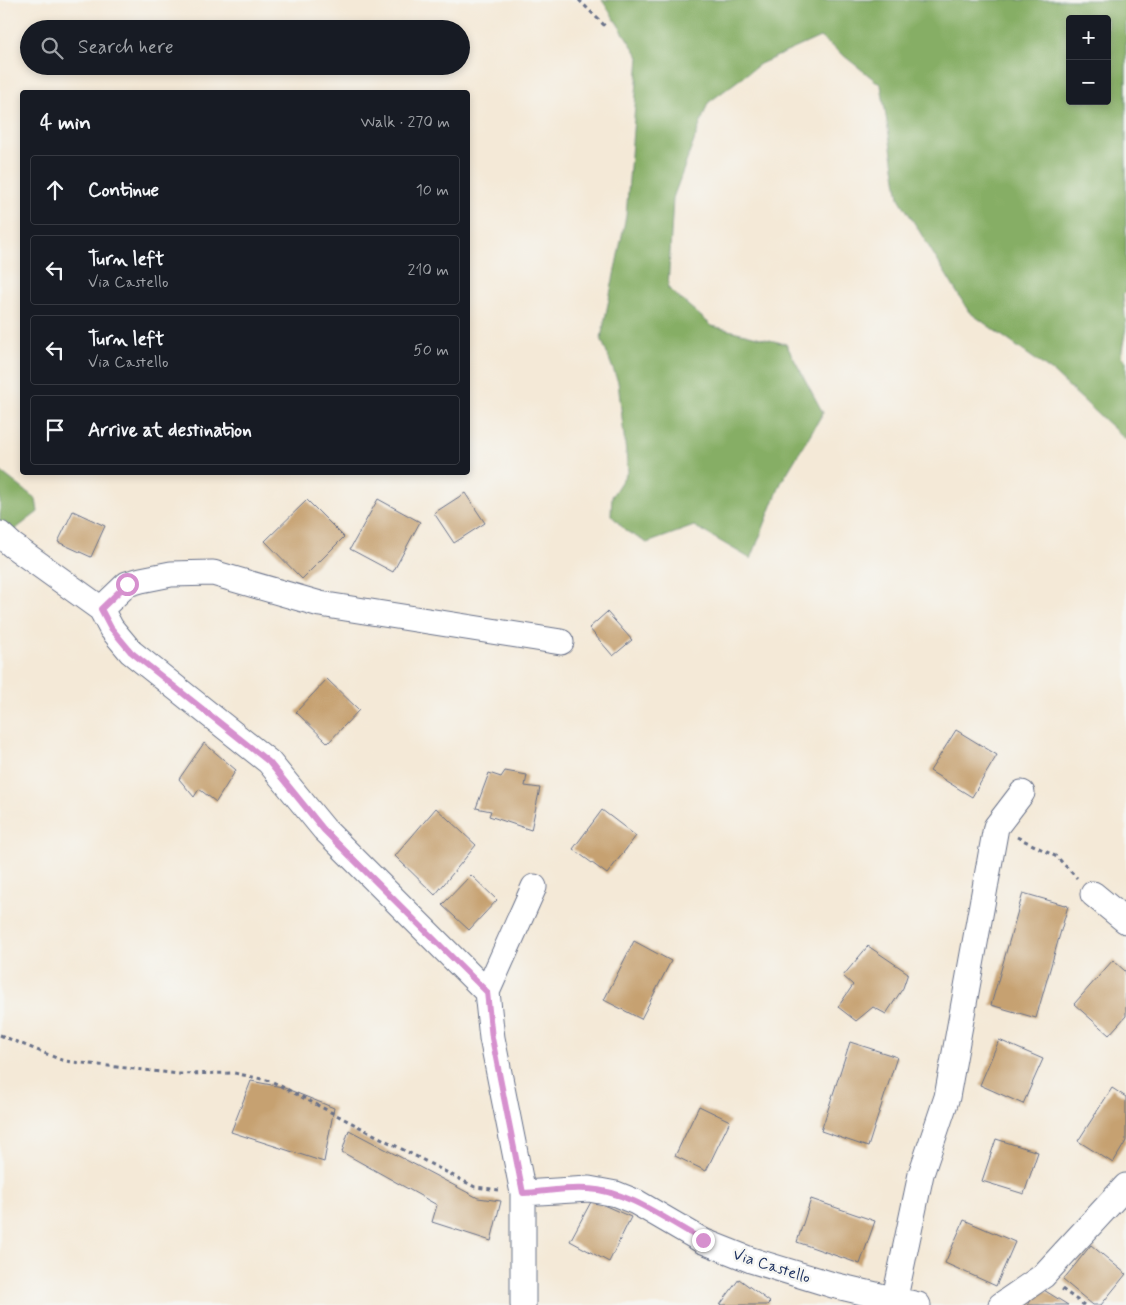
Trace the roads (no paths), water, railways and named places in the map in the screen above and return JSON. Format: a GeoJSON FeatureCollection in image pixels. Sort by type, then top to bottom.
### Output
{"type":"FeatureCollection","features":[{"type":"Feature","properties":{"kind":"street"},"geometry":{"type":"LineString","coordinates":[[0,534],[12,545],[101,609],[111,628],[131,652],[269,762],[324,830],[487,992]]}},
{"type":"Feature","properties":{"kind":"street"},"geometry":{"type":"LineString","coordinates":[[101,609],[127,584],[171,574],[213,572],[320,604],[561,642]]}},
{"type":"Feature","properties":{"kind":"street"},"geometry":{"type":"LineString","coordinates":[[908,1303],[897,1288],[921,1174],[946,1097],[996,827],[1022,793]]}},
{"type":"Feature","properties":{"kind":"street"},"geometry":{"type":"LineString","coordinates":[[523,1305],[523,1193],[492,1038],[487,992],[534,887]]}},
{"type":"Feature","properties":{"kind":"street"},"geometry":{"type":"LineString","coordinates":[[1094,894],[1126,921]]}},
{"type":"Feature","properties":{"kind":"street"},"geometry":{"type":"LineString","coordinates":[[1002,1305],[1043,1276],[1126,1186]]}},
{"type":"Feature","properties":{"kind":"street","name":"Via Castello"},"geometry":{"type":"LineString","coordinates":[[523,1193],[589,1189],[616,1194],[636,1202],[703,1240],[750,1260],[908,1303]]}}]}
